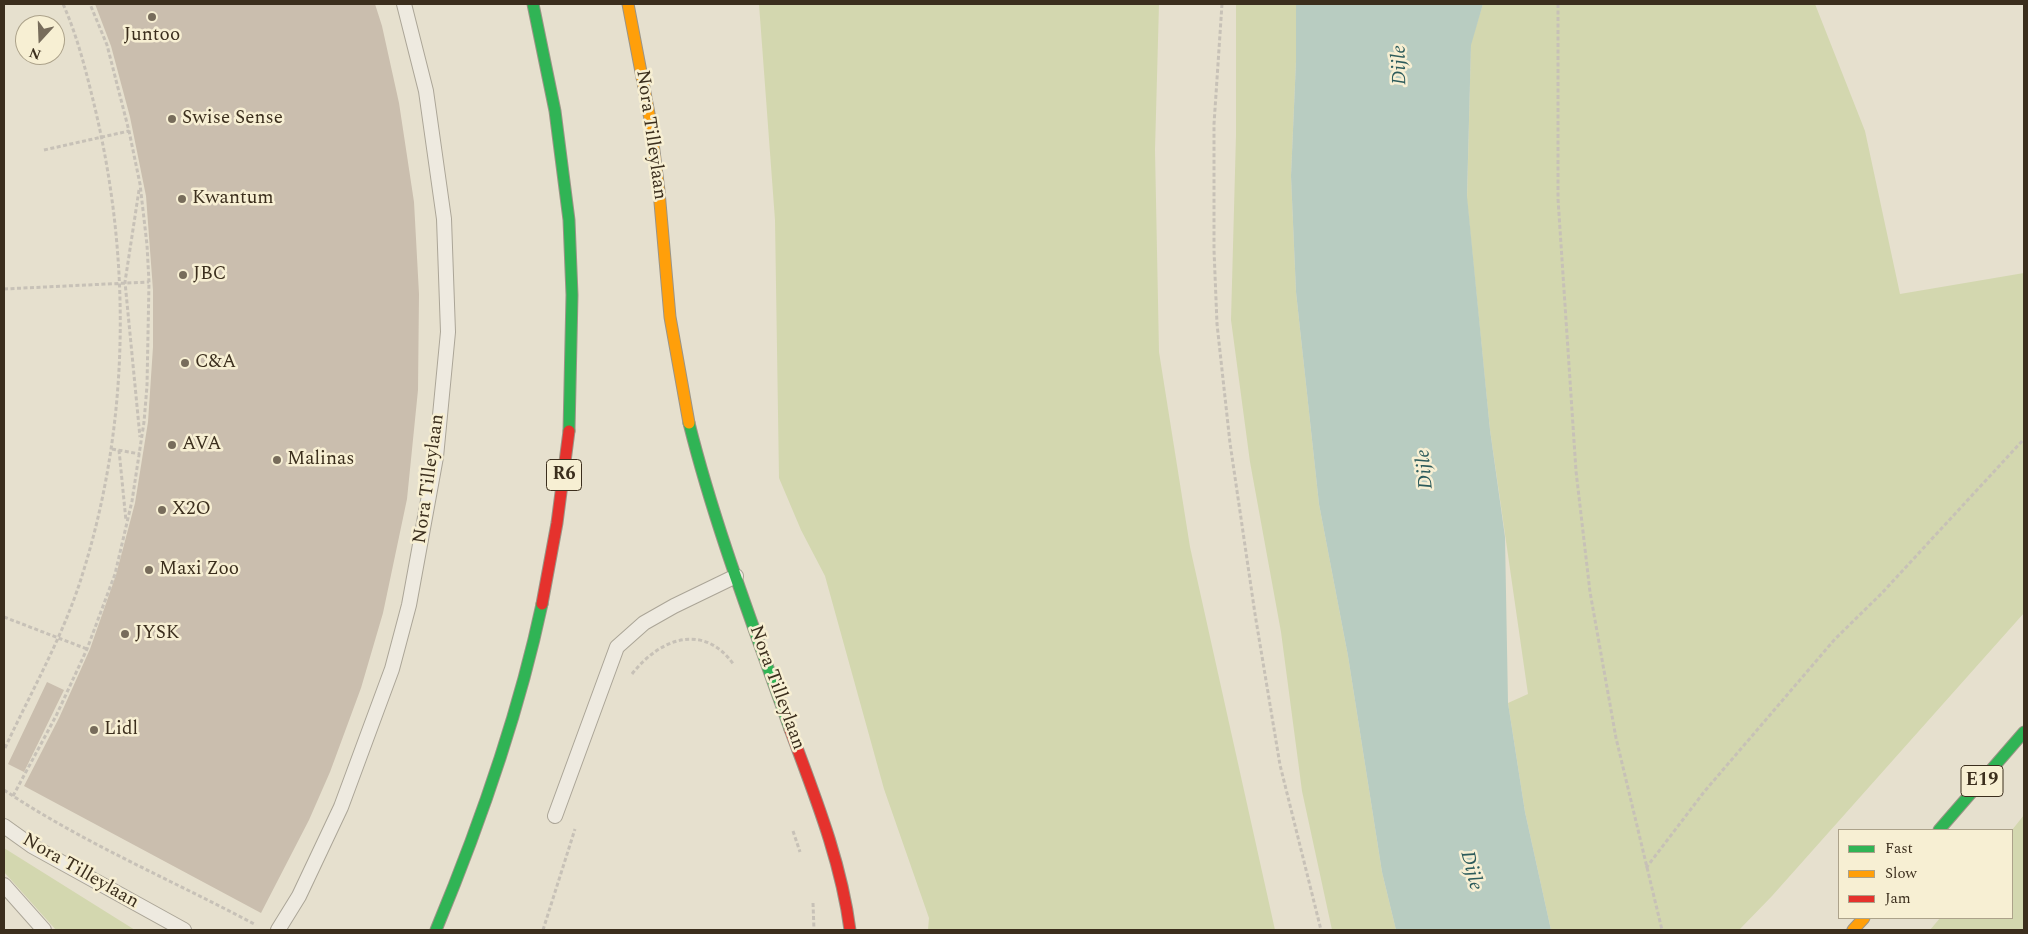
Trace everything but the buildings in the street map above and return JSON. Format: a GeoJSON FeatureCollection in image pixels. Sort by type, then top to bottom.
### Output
{"type":"FeatureCollection","features":[{"type":"Feature","properties":{"kind":"main road","name":"R6"},"geometry":{"type":"LineString","coordinates":[[436,930],[484,808],[522,688],[544,590],[566,467],[572,351],[572,282],[569,222],[556,116],[533,4]]}},
{"type":"Feature","properties":{"kind":"main road","name":"Nora Tilleylaan"},"geometry":{"type":"LineString","coordinates":[[628,4],[650,119],[659,191],[670,317],[683,394],[701,469],[736,576],[828,835],[847,908],[850,930]]}},
{"type":"Feature","properties":{"kind":"main road","name":"E19"},"geometry":{"type":"LineString","coordinates":[[1940,829],[2024,732]]}},
{"type":"Feature","properties":{"kind":"main road"},"geometry":{"type":"LineString","coordinates":[[1853,930],[1863,919]]}},
{"type":"Feature","properties":{"kind":"lane","name":"Nora Tilleylaan"},"geometry":{"type":"LineString","coordinates":[[278,930],[299,896],[341,807],[392,669],[410,596],[436,457],[448,332],[444,219],[426,91],[404,4]]}},
{"type":"Feature","properties":{"kind":"lane"},"geometry":{"type":"LineString","coordinates":[[555,816],[618,647],[644,623],[736,576]]}},
{"type":"Feature","properties":{"kind":"lane","name":"Nora Tilleylaan"},"geometry":{"type":"LineString","coordinates":[[4,826],[40,850],[184,930]]}},
{"type":"Feature","properties":{"kind":"lane"},"geometry":{"type":"LineString","coordinates":[[4,885],[44,930]]}},
{"type":"Feature","properties":{"kind":"path"},"geometry":{"type":"LineString","coordinates":[[4,748],[57,638],[79,584],[98,521],[112,449],[120,363],[120,284],[114,210],[102,137],[87,75],[63,4]]}},
{"type":"Feature","properties":{"kind":"path"},"geometry":{"type":"LineString","coordinates":[[13,796],[56,716],[87,649],[114,574],[132,502],[141,444],[146,386],[149,282],[140,184],[130,132],[108,45],[90,4]]}},
{"type":"Feature","properties":{"kind":"path"},"geometry":{"type":"LineString","coordinates":[[1222,4],[1214,124],[1214,250],[1217,324],[1230,443],[1255,614],[1280,765],[1320,930]]}},
{"type":"Feature","properties":{"kind":"path"},"geometry":{"type":"LineString","coordinates":[[1558,4],[1558,199],[1576,471],[1590,592],[1616,738],[1662,930]]}},
{"type":"Feature","properties":{"kind":"path"},"geometry":{"type":"LineString","coordinates":[[44,150],[130,132]]}},
{"type":"Feature","properties":{"kind":"path"},"geometry":{"type":"LineString","coordinates":[[140,184],[125,282],[141,444]]}},
{"type":"Feature","properties":{"kind":"path"},"geometry":{"type":"LineString","coordinates":[[4,289],[149,282]]}},
{"type":"Feature","properties":{"kind":"path"},"geometry":{"type":"LineString","coordinates":[[1646,868],[1704,792],[1835,639],[1882,593],[2024,439]]}},
{"type":"Feature","properties":{"kind":"path"},"geometry":{"type":"LineString","coordinates":[[112,449],[140,454]]}},
{"type":"Feature","properties":{"kind":"path"},"geometry":{"type":"LineString","coordinates":[[119,450],[126,524]]}},
{"type":"Feature","properties":{"kind":"path"},"geometry":{"type":"LineString","coordinates":[[4,617],[87,649]]}},
{"type":"Feature","properties":{"kind":"path"},"geometry":{"type":"LineString","coordinates":[[629,680],[651,655],[667,644],[680,640],[693,639],[707,642],[728,656],[735,666]]}},
{"type":"Feature","properties":{"kind":"path"},"geometry":{"type":"LineString","coordinates":[[4,790],[112,853],[214,902],[257,926]]}},
{"type":"Feature","properties":{"kind":"path"},"geometry":{"type":"LineString","coordinates":[[543,930],[576,826]]}},
{"type":"Feature","properties":{"kind":"path"},"geometry":{"type":"LineString","coordinates":[[792,828],[801,855]]}},
{"type":"Feature","properties":{"kind":"path"},"geometry":{"type":"LineString","coordinates":[[813,902],[814,930]]}},
{"type":"Feature","properties":{"kind":"green space"},"geometry":{"type":"Polygon","coordinates":[[[759,4],[1159,4],[1155,150],[1159,352],[1190,547],[1275,930],[928,930],[929,918],[884,789],[825,576],[801,530],[779,478],[775,220],[759,4]]]}},
{"type":"Feature","properties":{"kind":"green space"},"geometry":{"type":"Polygon","coordinates":[[[1236,4],[1296,4],[1296,61],[1291,176],[1296,292],[1319,504],[1348,656],[1382,872],[1396,930],[1332,930],[1302,791],[1281,632],[1250,462],[1231,320],[1236,135],[1236,4]]]}},
{"type":"Feature","properties":{"kind":"green space"},"geometry":{"type":"Polygon","coordinates":[[[1483,4],[1815,4],[1865,131],[1900,294],[2024,273],[2024,613],[1772,896],[1739,930],[1551,930],[1525,812],[1508,703],[1528,694],[1490,430],[1467,200],[1471,42],[1483,4]]]}},
{"type":"Feature","properties":{"kind":"green space"},"geometry":{"type":"Polygon","coordinates":[[[2024,815],[2024,930],[1930,930],[1939,919],[2013,919],[2013,829],[2024,815]]]}},
{"type":"Feature","properties":{"kind":"green space"},"geometry":{"type":"Polygon","coordinates":[[[4,848],[135,930],[56,930],[4,872],[4,848]]]}},
{"type":"Feature","properties":{"kind":"water","name":"Dijle"},"geometry":{"type":"Polygon","coordinates":[[[1296,4],[1483,4],[1471,45],[1467,196],[1490,430],[1505,537],[1508,703],[1525,812],[1551,930],[1396,930],[1382,872],[1348,656],[1319,504],[1296,292],[1291,176],[1296,61],[1296,4]]]}},
{"type":"Feature","properties":{"kind":"traffic: fast"},"geometry":{"type":"LineString","coordinates":[[533,4],[555,111],[569,220],[572,295],[569,431]]}},
{"type":"Feature","properties":{"kind":"traffic: fast"},"geometry":{"type":"LineString","coordinates":[[689,423],[723,539],[790,729]]}},
{"type":"Feature","properties":{"kind":"traffic: fast"},"geometry":{"type":"LineString","coordinates":[[436,930],[483,810],[510,729],[542,604]]}},
{"type":"Feature","properties":{"kind":"traffic: fast"},"geometry":{"type":"LineString","coordinates":[[1940,829],[2024,732]]}},
{"type":"Feature","properties":{"kind":"traffic: slow"},"geometry":{"type":"LineString","coordinates":[[628,4],[650,119],[659,191],[670,317],[689,423]]}},
{"type":"Feature","properties":{"kind":"traffic: slow"},"geometry":{"type":"LineString","coordinates":[[1853,930],[1863,919]]}},
{"type":"Feature","properties":{"kind":"traffic: jam"},"geometry":{"type":"LineString","coordinates":[[542,604],[557,523],[569,431]]}},
{"type":"Feature","properties":{"kind":"traffic: jam"},"geometry":{"type":"LineString","coordinates":[[790,729],[833,853],[846,904],[850,930]]}},
{"type":"Feature","properties":{"kind":"place","name":"Juntoo"},"geometry":{"type":"Point","coordinates":[152,17]}},
{"type":"Feature","properties":{"kind":"place","name":"Swise Sense"},"geometry":{"type":"Point","coordinates":[172,119]}},
{"type":"Feature","properties":{"kind":"place","name":"Kwantum"},"geometry":{"type":"Point","coordinates":[182,199]}},
{"type":"Feature","properties":{"kind":"place","name":"JBC"},"geometry":{"type":"Point","coordinates":[183,275]}},
{"type":"Feature","properties":{"kind":"place","name":"C&A"},"geometry":{"type":"Point","coordinates":[185,363]}},
{"type":"Feature","properties":{"kind":"place","name":"AVA"},"geometry":{"type":"Point","coordinates":[172,445]}},
{"type":"Feature","properties":{"kind":"place","name":"Malinas"},"geometry":{"type":"Point","coordinates":[277,460]}},
{"type":"Feature","properties":{"kind":"place","name":"X2O"},"geometry":{"type":"Point","coordinates":[162,510]}},
{"type":"Feature","properties":{"kind":"place","name":"Maxi Zoo"},"geometry":{"type":"Point","coordinates":[149,570]}},
{"type":"Feature","properties":{"kind":"place","name":"JYSK"},"geometry":{"type":"Point","coordinates":[125,634]}},
{"type":"Feature","properties":{"kind":"place","name":"Lidl"},"geometry":{"type":"Point","coordinates":[94,730]}}]}
